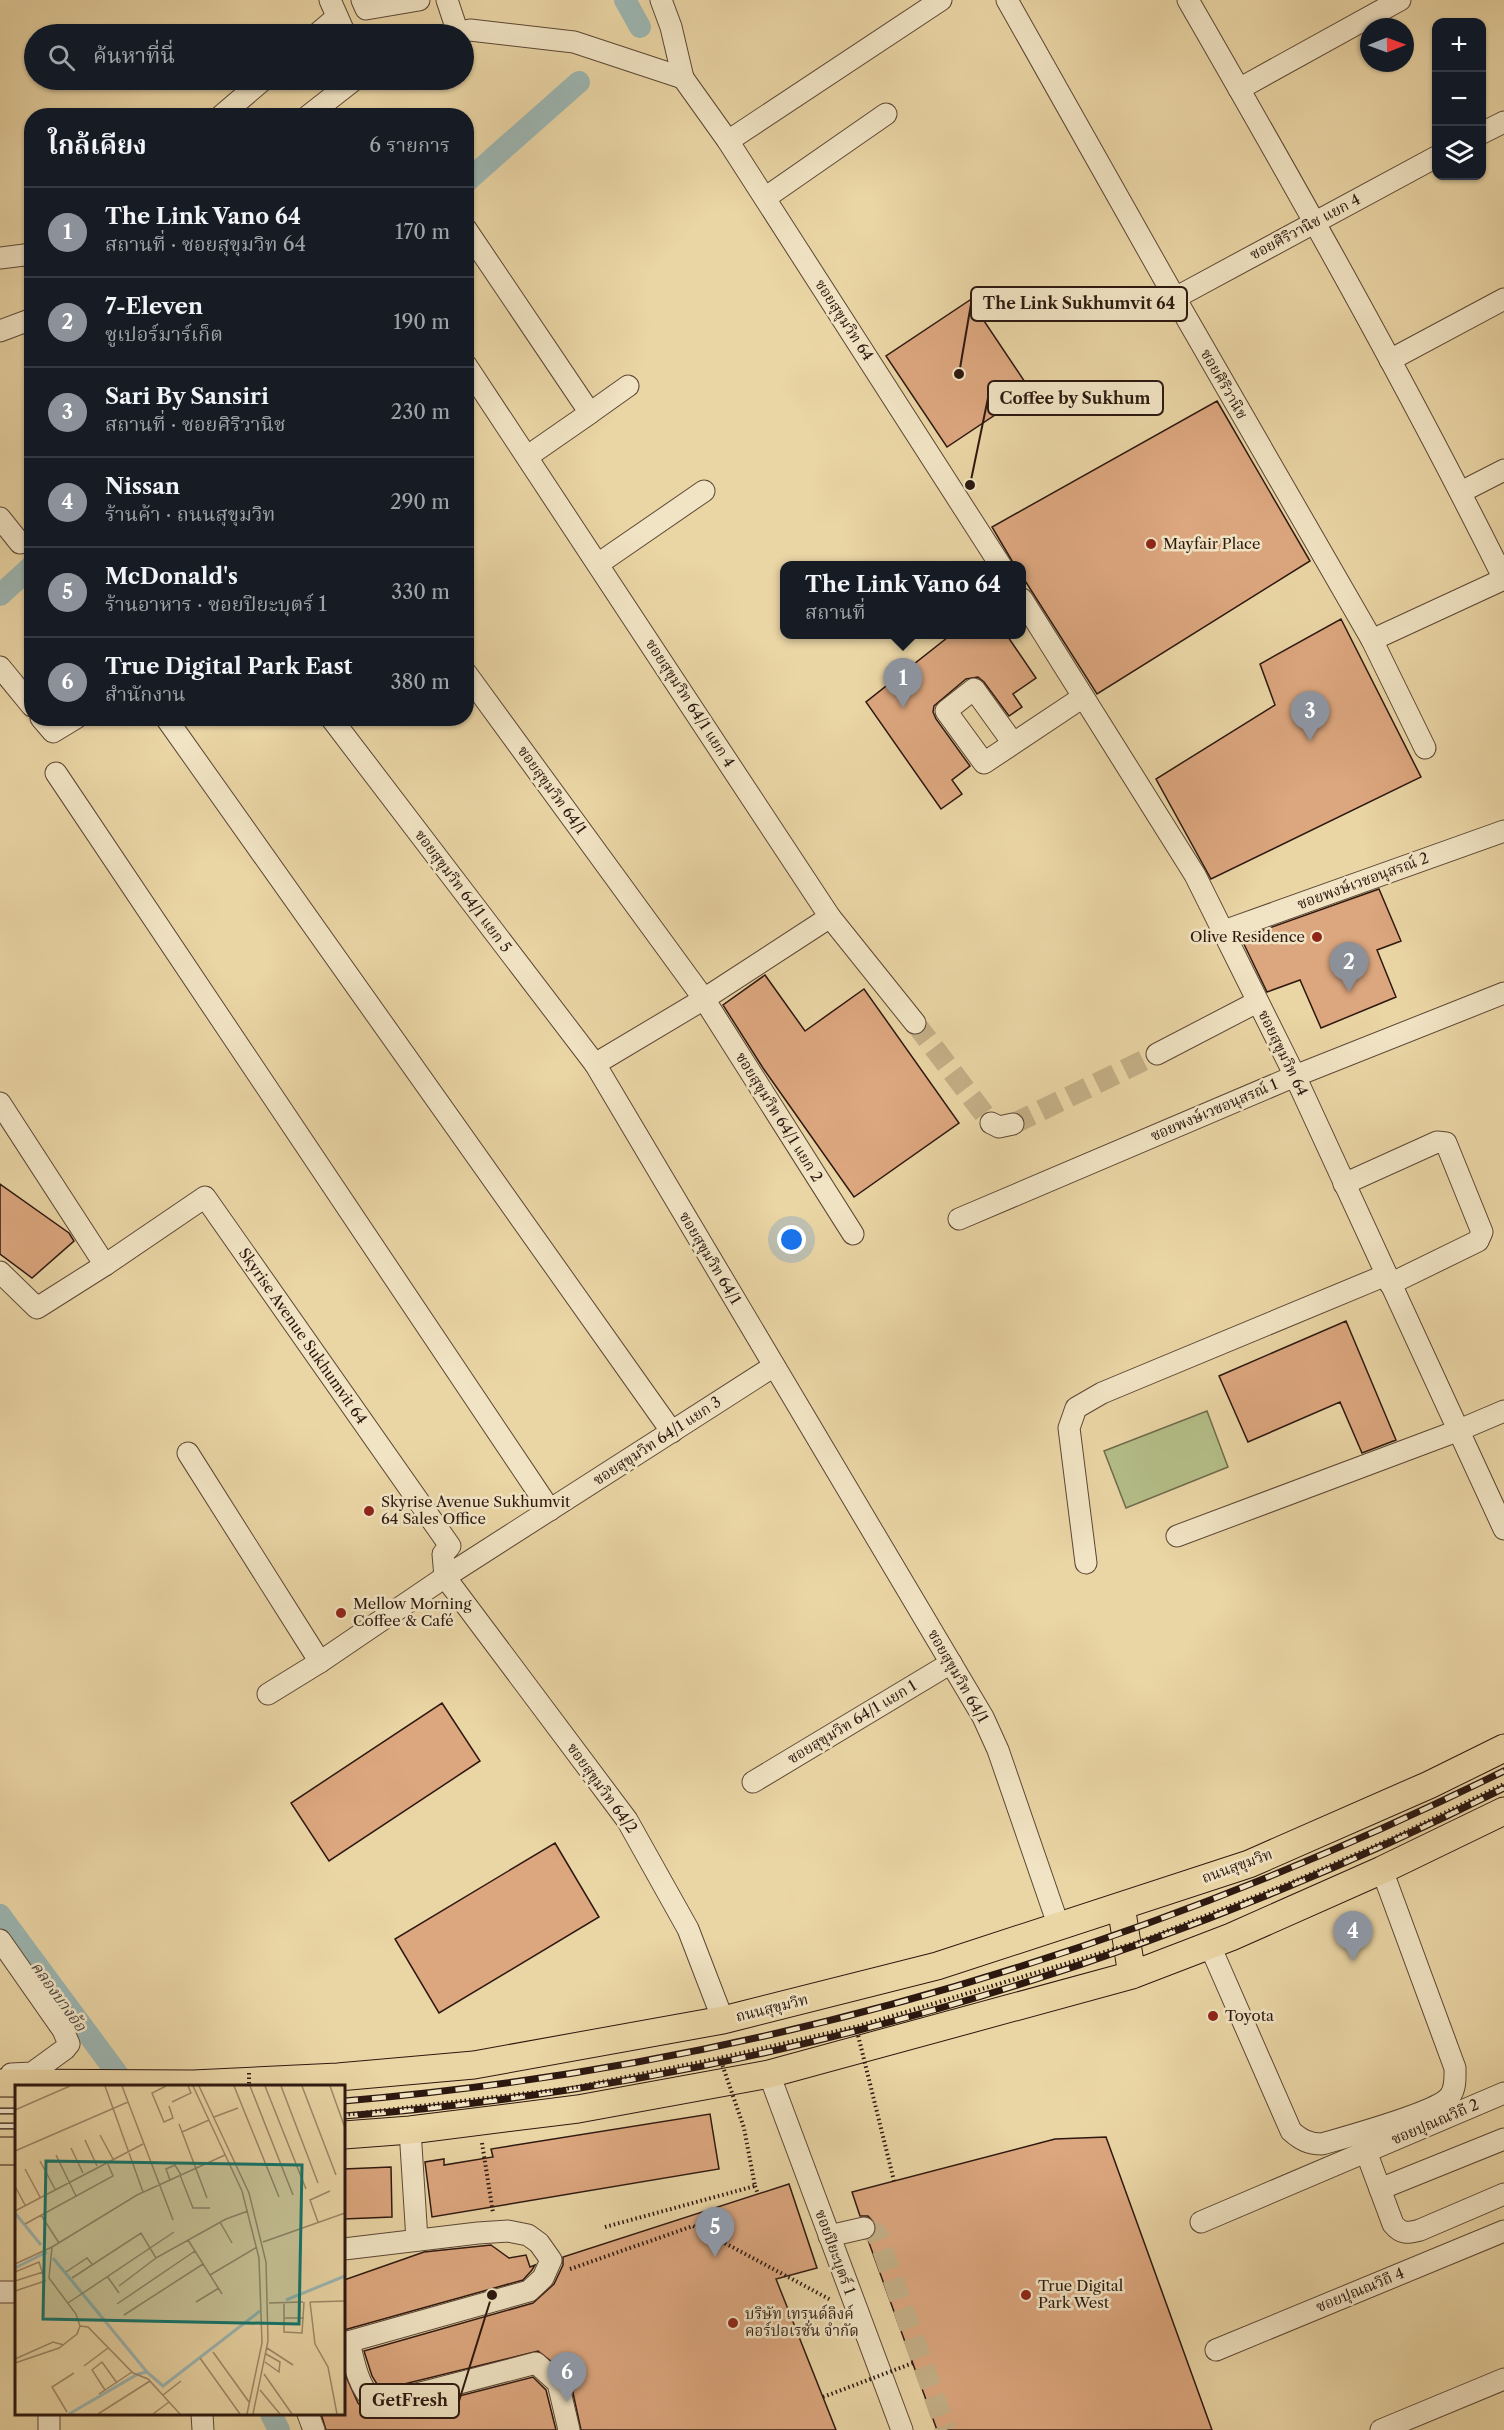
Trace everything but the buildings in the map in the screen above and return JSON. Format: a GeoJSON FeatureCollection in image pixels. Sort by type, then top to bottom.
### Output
{"type":"FeatureCollection","features":[{"type":"Feature","properties":{"kind":"main road","name":"ถนนสุขุมวิท"},"geometry":{"type":"LineString","coordinates":[[0,2083],[193,2085],[338,2077],[474,2065],[723,2020],[937,1966],[1249,1864],[1429,1785],[1504,1748]]}},
{"type":"Feature","properties":{"kind":"main road"},"geometry":{"type":"LineString","coordinates":[[345,2135],[410,2130],[578,2109],[769,2074],[1132,1975],[1210,1946],[1382,1870],[1504,1811]]}},
{"type":"Feature","properties":{"kind":"main road"},"geometry":{"type":"LineString","coordinates":[[1121,1906],[1132,1975]]}},
{"type":"Feature","properties":{"kind":"street"},"geometry":{"type":"LineString","coordinates":[[362,0],[366,9],[419,0]]}},
{"type":"Feature","properties":{"kind":"street"},"geometry":{"type":"LineString","coordinates":[[447,0],[453,24]]}},
{"type":"Feature","properties":{"kind":"street","name":"ซอยสุขุมวิท 64"},"geometry":{"type":"LineString","coordinates":[[661,0],[671,27],[683,78],[728,141],[998,561]]}},
{"type":"Feature","properties":{"kind":"street"},"geometry":{"type":"LineString","coordinates":[[728,141],[941,0]]}},
{"type":"Feature","properties":{"kind":"street","name":"ซอยศิริวานิช"},"geometry":{"type":"LineString","coordinates":[[1007,0],[1372,640],[1425,748]]}},
{"type":"Feature","properties":{"kind":"street"},"geometry":{"type":"LineString","coordinates":[[1188,0],[1315,221],[1461,492],[1504,579],[1372,640]]}},
{"type":"Feature","properties":{"kind":"street"},"geometry":{"type":"LineString","coordinates":[[1239,89],[1400,0]]}},
{"type":"Feature","properties":{"kind":"street"},"geometry":{"type":"LineString","coordinates":[[474,30],[574,42],[683,78]]}},
{"type":"Feature","properties":{"kind":"street"},"geometry":{"type":"LineString","coordinates":[[231,108],[252,90]]}},
{"type":"Feature","properties":{"kind":"street"},"geometry":{"type":"LineString","coordinates":[[318,108],[341,90]]}},
{"type":"Feature","properties":{"kind":"street"},"geometry":{"type":"LineString","coordinates":[[765,198],[886,114]]}},
{"type":"Feature","properties":{"kind":"street"},"geometry":{"type":"LineString","coordinates":[[1486,132],[1504,122]]}},
{"type":"Feature","properties":{"kind":"street","name":"ซอยศิริวานิช แยก 4"},"geometry":{"type":"LineString","coordinates":[[1175,298],[1432,160]]}},
{"type":"Feature","properties":{"kind":"street"},"geometry":{"type":"LineString","coordinates":[[474,242],[590,413]]}},
{"type":"Feature","properties":{"kind":"street"},"geometry":{"type":"LineString","coordinates":[[0,258],[24,255]]}},
{"type":"Feature","properties":{"kind":"street"},"geometry":{"type":"LineString","coordinates":[[1390,360],[1504,299]]}},
{"type":"Feature","properties":{"kind":"street"},"geometry":{"type":"LineString","coordinates":[[0,331],[24,322]]}},
{"type":"Feature","properties":{"kind":"street","name":"ซอยสุขุมวิท 64/1 แยก 4"},"geometry":{"type":"LineString","coordinates":[[474,377],[830,917],[915,1023]]}},
{"type":"Feature","properties":{"kind":"street"},"geometry":{"type":"LineString","coordinates":[[528,456],[628,386]]}},
{"type":"Feature","properties":{"kind":"street"},"geometry":{"type":"LineString","coordinates":[[1461,492],[1504,470]]}},
{"type":"Feature","properties":{"kind":"street"},"geometry":{"type":"LineString","coordinates":[[598,564],[704,491]]}},
{"type":"Feature","properties":{"kind":"street"},"geometry":{"type":"LineString","coordinates":[[0,518],[20,543]]}},
{"type":"Feature","properties":{"kind":"street","name":"ซอยสุขุมวิท 64"},"geometry":{"type":"LineString","coordinates":[[1026,605],[1195,875],[1221,932],[1295,1076],[1504,1529]]}},
{"type":"Feature","properties":{"kind":"street"},"geometry":{"type":"LineString","coordinates":[[0,667],[24,696]]}},
{"type":"Feature","properties":{"kind":"street","name":"ซอยสุขุมวิท 64/1"},"geometry":{"type":"LineString","coordinates":[[474,684],[705,999]]}},
{"type":"Feature","properties":{"kind":"street"},"geometry":{"type":"LineString","coordinates":[[1013,743],[1083,697]]}},
{"type":"Feature","properties":{"kind":"street"},"geometry":{"type":"LineString","coordinates":[[48,726],[57,732],[65,726]]}},
{"type":"Feature","properties":{"kind":"street"},"geometry":{"type":"LineString","coordinates":[[172,726],[672,1432]]}},
{"type":"Feature","properties":{"kind":"street","name":"ซอยสุขุมวิท 64/1 แยก 5"},"geometry":{"type":"LineString","coordinates":[[337,726],[595,1064]]}},
{"type":"Feature","properties":{"kind":"street"},"geometry":{"type":"LineString","coordinates":[[56,772],[550,1510]]}},
{"type":"Feature","properties":{"kind":"street","name":"ซอยพงษ์เวชอนุสรณ์ 2"},"geometry":{"type":"LineString","coordinates":[[1221,932],[1504,831]]}},
{"type":"Feature","properties":{"kind":"street"},"geometry":{"type":"LineString","coordinates":[[595,1064],[705,999],[830,917]]}},
{"type":"Feature","properties":{"kind":"street","name":"ซอยพงษ์เวชอนุสรณ์ 1"},"geometry":{"type":"LineString","coordinates":[[959,1219],[1295,1076],[1504,993]]}},
{"type":"Feature","properties":{"kind":"street","name":"ซอยสุขุมวิท 64/1 แยก 2"},"geometry":{"type":"LineString","coordinates":[[705,999],[852,1234]]}},
{"type":"Feature","properties":{"kind":"street"},"geometry":{"type":"LineString","coordinates":[[1157,1054],[1257,1002]]}},
{"type":"Feature","properties":{"kind":"street","name":"ซอยสุขุมวิท 64/1"},"geometry":{"type":"LineString","coordinates":[[595,1064],[983,1717],[998,1749],[1059,1927]]}},
{"type":"Feature","properties":{"kind":"street"},"geometry":{"type":"LineString","coordinates":[[0,1103],[7,1132],[105,1265],[37,1308],[0,1272]]}},
{"type":"Feature","properties":{"kind":"street"},"geometry":{"type":"LineString","coordinates":[[991,1123],[999,1127],[1013,1124]]}},
{"type":"Feature","properties":{"kind":"street"},"geometry":{"type":"LineString","coordinates":[[1086,1563],[1069,1428],[1076,1408],[1102,1393],[1388,1280],[1478,1241],[1482,1232],[1446,1143],[1437,1142],[1344,1184]]}},
{"type":"Feature","properties":{"kind":"street","name":"Skyrise Avenue Sukhumvit 64"},"geometry":{"type":"LineString","coordinates":[[105,1265],[205,1197],[450,1546],[443,1554],[445,1577]]}},
{"type":"Feature","properties":{"kind":"street","name":"ซอยสุขุมวิท 64/1 แยก 3"},"geometry":{"type":"LineString","coordinates":[[268,1694],[320,1662],[445,1577],[774,1366]]}},
{"type":"Feature","properties":{"kind":"street"},"geometry":{"type":"LineString","coordinates":[[1177,1536],[1457,1431],[1504,1411]]}},
{"type":"Feature","properties":{"kind":"street"},"geometry":{"type":"LineString","coordinates":[[188,1453],[320,1662]]}},
{"type":"Feature","properties":{"kind":"street","name":"ซอยสุขุมวิท 64/2"},"geometry":{"type":"LineString","coordinates":[[445,1577],[627,1820],[688,1929],[723,2020]]}},
{"type":"Feature","properties":{"kind":"street","name":"ซอยสุขุมวิท 64/1 แยก 1"},"geometry":{"type":"LineString","coordinates":[[753,1782],[951,1662]]}},
{"type":"Feature","properties":{"kind":"street"},"geometry":{"type":"LineString","coordinates":[[1201,2222],[1433,2107],[1450,2096],[1455,2082],[1455,2068],[1382,1870]]}},
{"type":"Feature","properties":{"kind":"street"},"geometry":{"type":"LineString","coordinates":[[0,1940],[68,2037],[69,2044],[32,2073],[0,2074]]}},
{"type":"Feature","properties":{"kind":"street"},"geometry":{"type":"LineString","coordinates":[[1210,1946],[1291,2131],[1310,2144],[1363,2142]]}},
{"type":"Feature","properties":{"kind":"street","name":"ซอยปิยะบุตร์ 1"},"geometry":{"type":"LineString","coordinates":[[769,2074],[902,2430]]}},
{"type":"Feature","properties":{"kind":"street","name":"ซอยปุณณวิถี 2"},"geometry":{"type":"LineString","coordinates":[[1363,2142],[1504,2093]]}},
{"type":"Feature","properties":{"kind":"street"},"geometry":{"type":"LineString","coordinates":[[410,2130],[417,2240]]}},
{"type":"Feature","properties":{"kind":"street"},"geometry":{"type":"LineString","coordinates":[[1380,2189],[1504,2139]]}},
{"type":"Feature","properties":{"kind":"street"},"geometry":{"type":"LineString","coordinates":[[1363,2142],[1393,2224],[1398,2230],[1406,2233],[1420,2230],[1504,2194]]}},
{"type":"Feature","properties":{"kind":"street"},"geometry":{"type":"LineString","coordinates":[[0,2151],[0,2167]]}},
{"type":"Feature","properties":{"kind":"street"},"geometry":{"type":"LineString","coordinates":[[829,2236],[864,2228]]}},
{"type":"Feature","properties":{"kind":"street"},"geometry":{"type":"LineString","coordinates":[[345,2249],[508,2231],[528,2235],[539,2243],[551,2260],[543,2278],[529,2291],[346,2342],[362,2386],[374,2402],[390,2401],[536,2363],[558,2383],[569,2430]]}},
{"type":"Feature","properties":{"kind":"street","name":"ซอยปุณณวิถี 4"},"geometry":{"type":"LineString","coordinates":[[1216,2350],[1504,2231]]}},
{"type":"Feature","properties":{"kind":"street"},"geometry":{"type":"LineString","coordinates":[[1381,2430],[1504,2379]]}},
{"type":"Feature","properties":{"kind":"street"},"geometry":{"type":"LineString","coordinates":[[49,2415],[50,2430]]}},
{"type":"Feature","properties":{"kind":"street"},"geometry":{"type":"LineString","coordinates":[[202,2415],[203,2430]]}},
{"type":"Feature","properties":{"kind":"street"},"geometry":{"type":"LineString","coordinates":[[308,2415],[314,2430]]}},
{"type":"Feature","properties":{"kind":"path"},"geometry":{"type":"LineString","coordinates":[[345,2115],[571,2088],[720,2058],[856,2027],[1141,1941],[1292,1882],[1395,1837],[1504,1784]]}},
{"type":"Feature","properties":{"kind":"path"},"geometry":{"type":"LineString","coordinates":[[856,2027],[894,2181]]}},
{"type":"Feature","properties":{"kind":"path"},"geometry":{"type":"LineString","coordinates":[[720,2058],[744,2128],[758,2194]]}},
{"type":"Feature","properties":{"kind":"path"},"geometry":{"type":"LineString","coordinates":[[249,2073],[249,2085]]}},
{"type":"Feature","properties":{"kind":"path"},"geometry":{"type":"LineString","coordinates":[[478,2122],[496,2232]]}},
{"type":"Feature","properties":{"kind":"path"},"geometry":{"type":"LineString","coordinates":[[605,2227],[755,2186]]}},
{"type":"Feature","properties":{"kind":"path"},"geometry":{"type":"LineString","coordinates":[[543,2278],[693,2226],[858,2315]]}},
{"type":"Feature","properties":{"kind":"path"},"geometry":{"type":"LineString","coordinates":[[823,2397],[913,2363]]}},
{"type":"Feature","properties":{"kind":"green space"},"geometry":{"type":"Polygon","coordinates":[[[1207,1411],[1228,1467],[1126,1508],[1104,1451],[1207,1411]]]}},
{"type":"Feature","properties":{"kind":"waterway"},"geometry":{"type":"LineString","coordinates":[[625,0],[640,27]]}},
{"type":"Feature","properties":{"kind":"waterway"},"geometry":{"type":"LineString","coordinates":[[474,175],[579,82]]}},
{"type":"Feature","properties":{"kind":"waterway"},"geometry":{"type":"LineString","coordinates":[[0,595],[24,573]]}},
{"type":"Feature","properties":{"kind":"waterway","name":"คลองบางอ้อ"},"geometry":{"type":"LineString","coordinates":[[0,1915],[119,2076]]}},
{"type":"Feature","properties":{"kind":"waterway","name":"คลองบางอ้อ"},"geometry":{"type":"LineString","coordinates":[[272,2415],[279,2430]]}},
{"type":"Feature","properties":{"kind":"tunnel"},"geometry":{"type":"LineString","coordinates":[[915,1023],[991,1123]]}},
{"type":"Feature","properties":{"kind":"tunnel"},"geometry":{"type":"LineString","coordinates":[[1013,1124],[1157,1054]]}},
{"type":"Feature","properties":{"kind":"tunnel"},"geometry":{"type":"LineString","coordinates":[[864,2228],[877,2234],[946,2430]]}},
{"type":"Feature","properties":{"kind":"railway"},"geometry":{"type":"LineString","coordinates":[[345,2101],[496,2084],[646,2061],[794,2029],[939,1991],[1083,1946],[1225,1894],[1366,1836],[1504,1771]]}},
{"type":"Feature","properties":{"kind":"railway"},"geometry":{"type":"LineString","coordinates":[[345,2116],[495,2100],[644,2077],[793,2046],[940,2008],[1085,1963],[1227,1911],[1367,1853],[1504,1788]]}},
{"type":"Feature","properties":{"kind":"railway"},"geometry":{"type":"LineString","coordinates":[[0,2111],[15,2111]]}},
{"type":"Feature","properties":{"kind":"railway"},"geometry":{"type":"LineString","coordinates":[[0,2126],[15,2126]]}},
{"type":"Feature","properties":{"kind":"place","name":"The Link Sukhumvit 64"},"geometry":{"type":"Point","coordinates":[959,374]}},
{"type":"Feature","properties":{"kind":"place","name":"Coffee by Sukhum"},"geometry":{"type":"Point","coordinates":[970,485]}},
{"type":"Feature","properties":{"kind":"place","name":"Mayfair Place"},"geometry":{"type":"Point","coordinates":[1151,544]}},
{"type":"Feature","properties":{"kind":"place","name":"The Link Vano 64"},"geometry":{"type":"Point","coordinates":[903,708]}},
{"type":"Feature","properties":{"kind":"place","name":"Sari By Sansiri"},"geometry":{"type":"Point","coordinates":[1310,741]}},
{"type":"Feature","properties":{"kind":"place","name":"Olive Residence"},"geometry":{"type":"Point","coordinates":[1317,937]}},
{"type":"Feature","properties":{"kind":"place","name":"7-Eleven"},"geometry":{"type":"Point","coordinates":[1349,992]}},
{"type":"Feature","properties":{"kind":"place","name":"Skyrise Avenue Sukhumvit 64 Sales Office"},"geometry":{"type":"Point","coordinates":[369,1511]}},
{"type":"Feature","properties":{"kind":"place","name":"Mellow Morning Coffee & Café"},"geometry":{"type":"Point","coordinates":[341,1613]}},
{"type":"Feature","properties":{"kind":"place","name":"Nissan"},"geometry":{"type":"Point","coordinates":[1353,1961]}},
{"type":"Feature","properties":{"kind":"place","name":"Toyota"},"geometry":{"type":"Point","coordinates":[1213,2016]}},
{"type":"Feature","properties":{"kind":"place","name":"McDonald's"},"geometry":{"type":"Point","coordinates":[715,2257]}},
{"type":"Feature","properties":{"kind":"place","name":"GetFresh"},"geometry":{"type":"Point","coordinates":[492,2295]}},
{"type":"Feature","properties":{"kind":"place","name":"True Digital Park West"},"geometry":{"type":"Point","coordinates":[1026,2295]}},
{"type":"Feature","properties":{"kind":"place","name":"บริษัท เทรนด์ลิงค์ คอร์ปอเรชั่น จำกัด"},"geometry":{"type":"Point","coordinates":[733,2323]}},
{"type":"Feature","properties":{"kind":"place","name":"True Digital Park East"},"geometry":{"type":"Point","coordinates":[567,2402]}}]}
